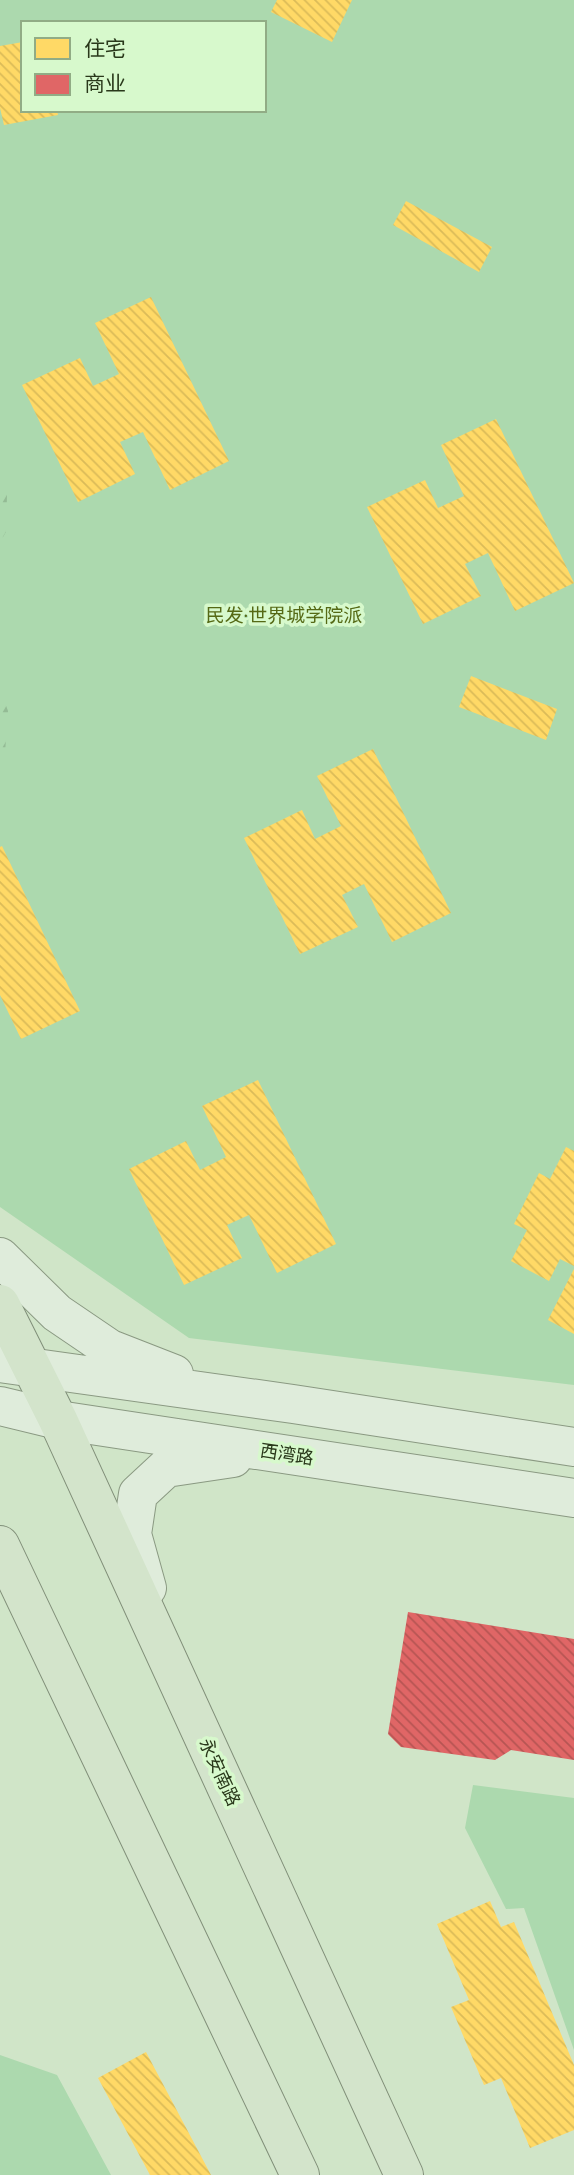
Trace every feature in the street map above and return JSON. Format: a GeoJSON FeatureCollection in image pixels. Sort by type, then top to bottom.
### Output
{"type":"FeatureCollection","features":[{"type":"Feature","properties":{"kind":"main road"},"geometry":{"type":"LineString","coordinates":[[0,1257],[57,1313],[110,1349],[231,1396]]}},
{"type":"Feature","properties":{"kind":"main road","name":"永安南路"},"geometry":{"type":"LineString","coordinates":[[0,1304],[17,1366],[58,1420],[404,2175]]}},
{"type":"Feature","properties":{"kind":"main road"},"geometry":{"type":"LineString","coordinates":[[17,1366],[574,1447]]}},
{"type":"Feature","properties":{"kind":"main road","name":"西湾路"},"geometry":{"type":"LineString","coordinates":[[0,1406],[58,1420],[574,1498]]}},
{"type":"Feature","properties":{"kind":"main road"},"geometry":{"type":"LineString","coordinates":[[162,1644],[132,1534],[138,1494],[166,1468],[215,1459],[289,1455]]}},
{"type":"Feature","properties":{"kind":"main road"},"geometry":{"type":"LineString","coordinates":[[1,1548],[300,2175]]}},
{"type":"Feature","properties":{"kind":"green space"},"geometry":{"type":"Polygon","coordinates":[[[0,0],[574,0],[574,1385],[189,1338],[0,1207],[0,0]]]}},
{"type":"Feature","properties":{"kind":"green space"},"geometry":{"type":"Polygon","coordinates":[[[0,484],[7,495],[6,532],[0,542],[0,484]]]}},
{"type":"Feature","properties":{"kind":"green space"},"geometry":{"type":"Polygon","coordinates":[[[0,689],[8,711],[5,753],[0,755],[0,689]]]}},
{"type":"Feature","properties":{"kind":"green space"},"geometry":{"type":"Polygon","coordinates":[[[473,1785],[574,1798],[574,2050],[524,1908],[506,1909],[465,1828],[473,1785]]]}},
{"type":"Feature","properties":{"kind":"green space"},"geometry":{"type":"Polygon","coordinates":[[[0,2055],[57,2075],[111,2175],[0,2175],[0,2055]]]}},
{"type":"Feature","properties":{"kind":"building: 住宅"},"geometry":{"type":"Polygon","coordinates":[[[277,0],[352,0],[332,42],[271,12],[277,0]]]}},
{"type":"Feature","properties":{"kind":"building: 住宅"},"geometry":{"type":"Polygon","coordinates":[[[21,42],[21,112],[57,112],[58,115],[4,125],[0,108],[0,46],[21,42]]]}},
{"type":"Feature","properties":{"kind":"building: 住宅"},"geometry":{"type":"Polygon","coordinates":[[[406,201],[492,247],[479,272],[393,225],[406,201]]]}},
{"type":"Feature","properties":{"kind":"building: 住宅"},"geometry":{"type":"Polygon","coordinates":[[[151,297],[229,461],[170,490],[143,432],[120,442],[135,474],[78,502],[22,385],[80,358],[93,386],[119,374],[95,323],[151,297]]]}},
{"type":"Feature","properties":{"kind":"building: 住宅"},"geometry":{"type":"Polygon","coordinates":[[[496,419],[574,583],[515,611],[488,553],[465,564],[481,596],[423,624],[367,507],[425,480],[438,508],[464,496],[441,445],[496,419]]]}},
{"type":"Feature","properties":{"kind":"building: 住宅"},"geometry":{"type":"Polygon","coordinates":[[[471,676],[557,709],[546,740],[459,707],[471,676]]]}},
{"type":"Feature","properties":{"kind":"building: 住宅"},"geometry":{"type":"Polygon","coordinates":[[[373,749],[451,913],[392,942],[364,884],[342,895],[358,927],[300,954],[244,838],[302,810],[315,839],[341,826],[317,776],[373,749]]]}},
{"type":"Feature","properties":{"kind":"building: 住宅"},"geometry":{"type":"Polygon","coordinates":[[[2,846],[80,1011],[21,1039],[0,995],[2,846]]]}},
{"type":"Feature","properties":{"kind":"building: 住宅"},"geometry":{"type":"Polygon","coordinates":[[[258,1080],[336,1244],[277,1273],[249,1215],[227,1225],[242,1258],[184,1285],[129,1169],[186,1141],[200,1170],[226,1157],[202,1106],[258,1080]]]}},
{"type":"Feature","properties":{"kind":"building: 住宅"},"geometry":{"type":"Polygon","coordinates":[[[566,1147],[574,1151],[574,1266],[560,1259],[549,1281],[511,1261],[527,1230],[514,1224],[539,1173],[550,1179],[566,1147]]]}},
{"type":"Feature","properties":{"kind":"building: 住宅"},"geometry":{"type":"Polygon","coordinates":[[[574,1269],[574,1334],[548,1320],[574,1269]]]}},
{"type":"Feature","properties":{"kind":"building: 住宅"},"geometry":{"type":"Polygon","coordinates":[[[490,1901],[501,1927],[514,1922],[574,2065],[574,2130],[530,2148],[501,2078],[484,2085],[451,2007],[469,2000],[437,1924],[490,1901]]]}},
{"type":"Feature","properties":{"kind":"building: 住宅"},"geometry":{"type":"Polygon","coordinates":[[[146,2052],[211,2175],[150,2175],[98,2078],[146,2052]]]}},
{"type":"Feature","properties":{"kind":"building: 商业"},"geometry":{"type":"Polygon","coordinates":[[[408,1612],[574,1639],[574,1760],[511,1750],[495,1760],[401,1747],[388,1734],[408,1612]]]}},
{"type":"Feature","properties":{"kind":"district","name":"民发·世界城学院派"},"geometry":{"type":"Point","coordinates":[284,615]}}]}
